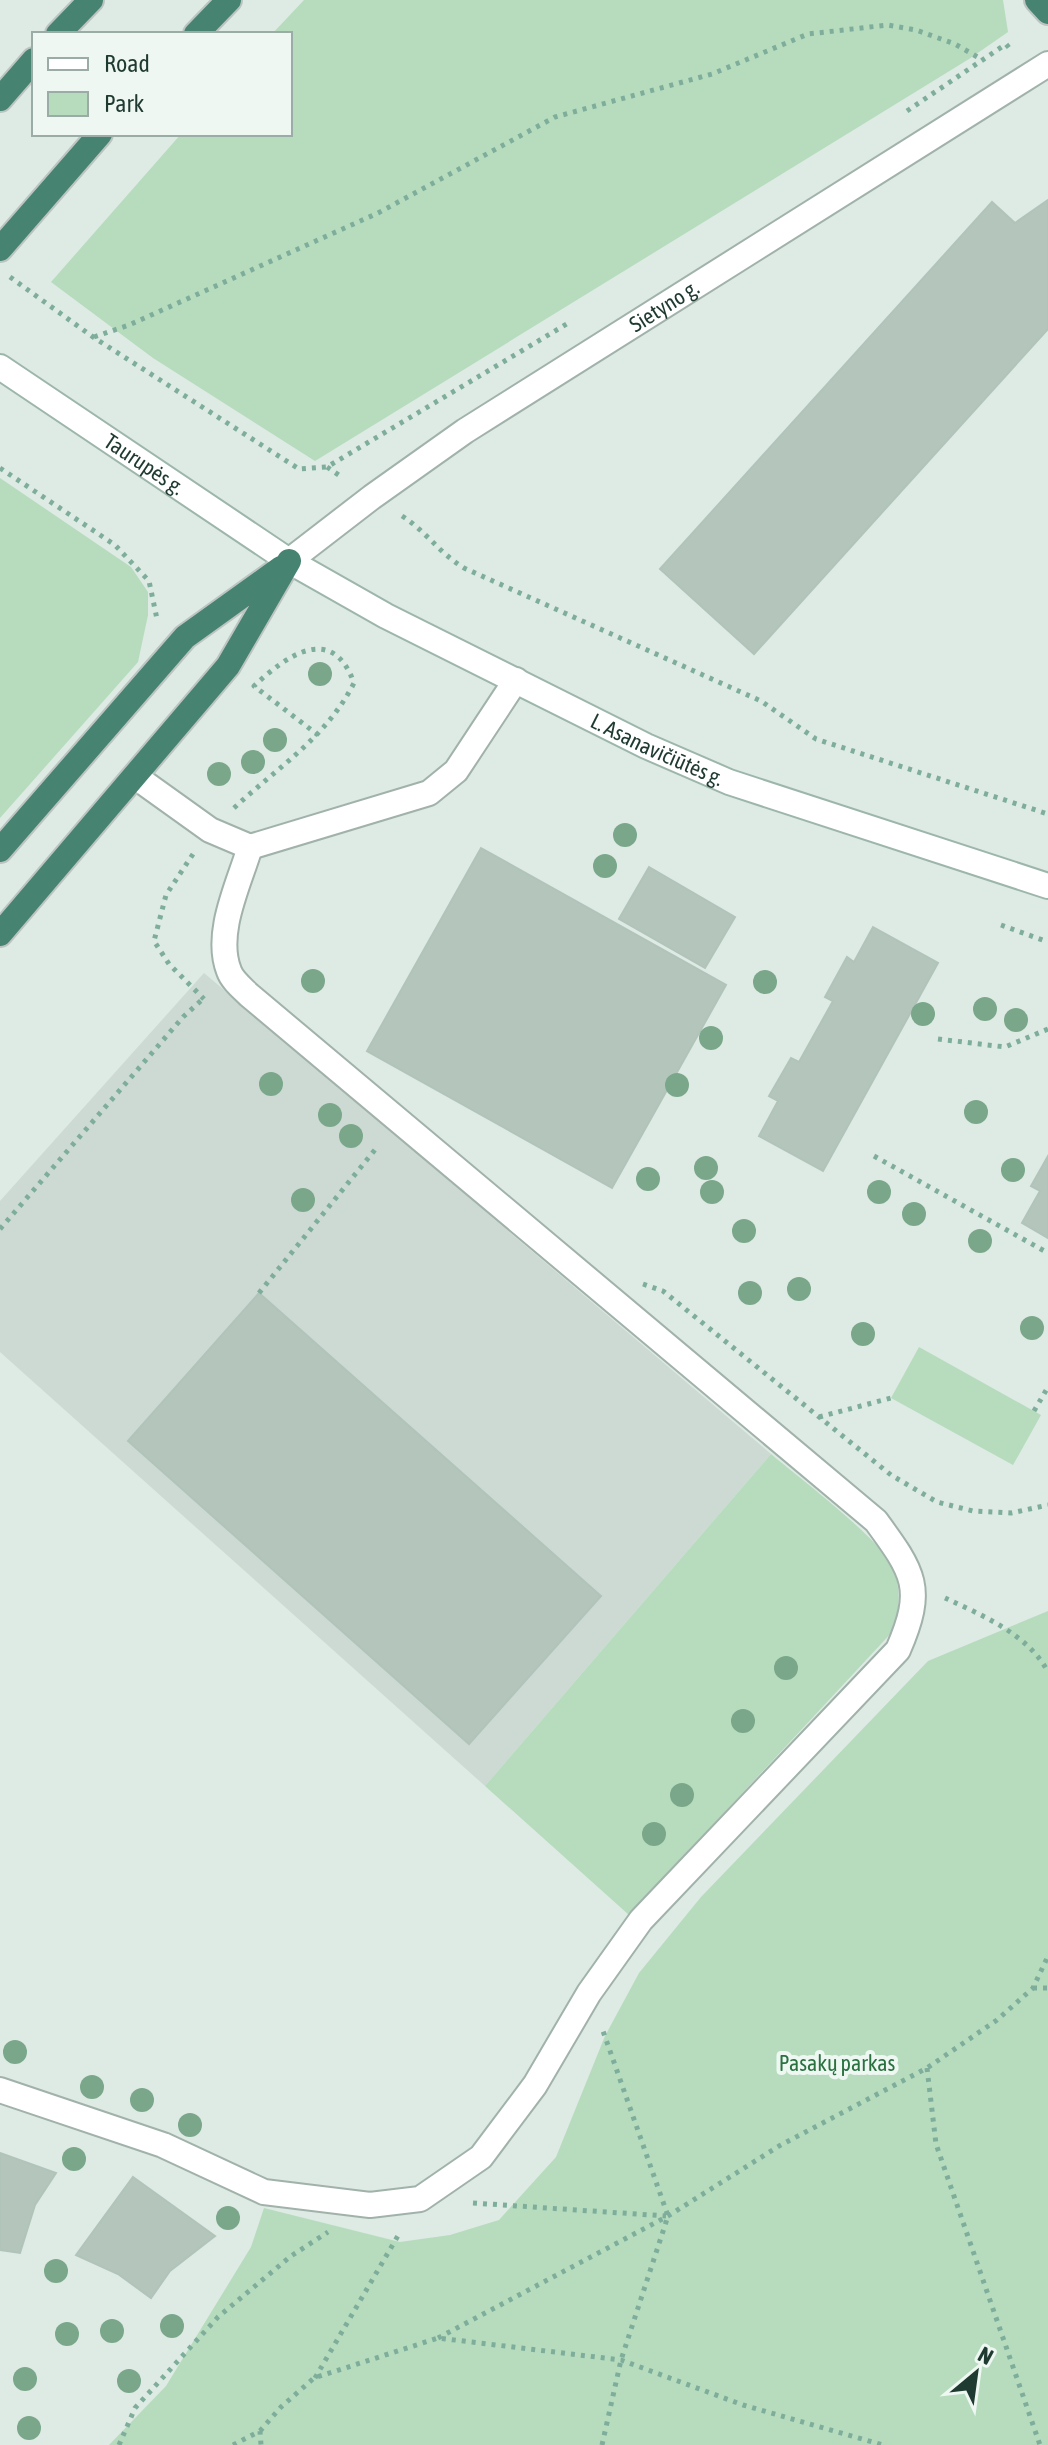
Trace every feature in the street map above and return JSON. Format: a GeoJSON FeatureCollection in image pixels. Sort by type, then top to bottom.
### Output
{"type":"FeatureCollection","features":[{"type":"Feature","properties":{"kind":"highway"},"geometry":{"type":"LineString","coordinates":[[60,32],[91,0]]}},
{"type":"Feature","properties":{"kind":"highway"},"geometry":{"type":"LineString","coordinates":[[198,32],[229,0]]}},
{"type":"Feature","properties":{"kind":"highway"},"geometry":{"type":"LineString","coordinates":[[1037,0],[1048,12]]}},
{"type":"Feature","properties":{"kind":"highway"},"geometry":{"type":"LineString","coordinates":[[0,99],[32,62]]}},
{"type":"Feature","properties":{"kind":"highway"},"geometry":{"type":"LineString","coordinates":[[0,249],[98,136]]}},
{"type":"Feature","properties":{"kind":"highway"},"geometry":{"type":"LineString","coordinates":[[0,934],[228,666],[289,561]]}},
{"type":"Feature","properties":{"kind":"highway"},"geometry":{"type":"LineString","coordinates":[[0,850],[185,637],[289,561]]}},
{"type":"Feature","properties":{"kind":"street","name":"Sietyno g."},"geometry":{"type":"LineString","coordinates":[[289,561],[465,431],[1048,64]]}},
{"type":"Feature","properties":{"kind":"street","name":"Taurupės g."},"geometry":{"type":"LineString","coordinates":[[0,367],[289,561]]}},
{"type":"Feature","properties":{"kind":"street","name":"L. Asanavičiūtės g."},"geometry":{"type":"LineString","coordinates":[[289,561],[386,616],[646,746],[729,782],[1048,886]]}},
{"type":"Feature","properties":{"kind":"street"},"geometry":{"type":"LineString","coordinates":[[136,777],[210,830],[250,847],[429,793],[456,771],[516,680]]}},
{"type":"Feature","properties":{"kind":"street"},"geometry":{"type":"LineString","coordinates":[[0,2090],[163,2145],[264,2192],[370,2205],[420,2199],[481,2157],[535,2085],[589,1993],[641,1920],[898,1650],[909,1624],[915,1585],[902,1557],[876,1521],[249,995],[229,974],[224,952],[227,924],[250,847]]}},
{"type":"Feature","properties":{"kind":"path"},"geometry":{"type":"LineString","coordinates":[[93,337],[129,325],[378,213],[555,117],[712,74],[808,34],[888,25],[942,40],[981,59]]}},
{"type":"Feature","properties":{"kind":"path"},"geometry":{"type":"LineString","coordinates":[[0,269],[93,337],[299,469],[327,467]]}},
{"type":"Feature","properties":{"kind":"path"},"geometry":{"type":"LineString","coordinates":[[0,468],[115,545],[149,581],[158,621]]}},
{"type":"Feature","properties":{"kind":"path"},"geometry":{"type":"LineString","coordinates":[[421,528],[441,554],[464,568],[761,701],[816,739],[1048,814]]}},
{"type":"Feature","properties":{"kind":"path"},"geometry":{"type":"LineString","coordinates":[[318,735],[254,686],[284,657],[308,650],[333,652],[345,660]]}},
{"type":"Feature","properties":{"kind":"path"},"geometry":{"type":"LineString","coordinates":[[1001,925],[1048,942]]}},
{"type":"Feature","properties":{"kind":"path"},"geometry":{"type":"LineString","coordinates":[[0,1229],[183,1017],[229,974]]}},
{"type":"Feature","properties":{"kind":"path"},"geometry":{"type":"LineString","coordinates":[[938,1039],[1005,1047],[1048,1029]]}},
{"type":"Feature","properties":{"kind":"path"},"geometry":{"type":"LineString","coordinates":[[259,1293],[399,1120]]}},
{"type":"Feature","properties":{"kind":"path"},"geometry":{"type":"LineString","coordinates":[[874,1156],[1048,1253]]}},
{"type":"Feature","properties":{"kind":"path"},"geometry":{"type":"LineString","coordinates":[[619,1304],[638,1284],[650,1283],[663,1291],[891,1475],[937,1502],[973,1511],[1011,1513],[1048,1505]]}},
{"type":"Feature","properties":{"kind":"path"},"geometry":{"type":"LineString","coordinates":[[1034,1411],[1048,1387]]}},
{"type":"Feature","properties":{"kind":"path"},"geometry":{"type":"LineString","coordinates":[[819,1417],[891,1398]]}},
{"type":"Feature","properties":{"kind":"path"},"geometry":{"type":"LineString","coordinates":[[915,1585],[975,1612],[1037,1651],[1048,1672]]}},
{"type":"Feature","properties":{"kind":"path"},"geometry":{"type":"LineString","coordinates":[[314,2378],[438,2338],[668,2216],[779,2146],[927,2068],[997,2020],[1033,1988],[1048,1956]]}},
{"type":"Feature","properties":{"kind":"path"},"geometry":{"type":"LineString","coordinates":[[1033,1988],[1048,1988]]}},
{"type":"Feature","properties":{"kind":"path"},"geometry":{"type":"LineString","coordinates":[[589,1993],[668,2216],[621,2360],[602,2445]]}},
{"type":"Feature","properties":{"kind":"path"},"geometry":{"type":"LineString","coordinates":[[927,2068],[936,2144],[1040,2445]]}},
{"type":"Feature","properties":{"kind":"path"},"geometry":{"type":"LineString","coordinates":[[233,2445],[260,2431],[281,2407],[314,2378],[420,2199],[668,2216]]}},
{"type":"Feature","properties":{"kind":"path"},"geometry":{"type":"LineString","coordinates":[[119,2445],[135,2408],[218,2317],[291,2256],[370,2205]]}},
{"type":"Feature","properties":{"kind":"path"},"geometry":{"type":"LineString","coordinates":[[438,2338],[621,2360],[743,2405],[883,2445]]}},
{"type":"Feature","properties":{"kind":"path"},"geometry":{"type":"LineString","coordinates":[[260,2431],[261,2445]]}},
{"type":"Feature","properties":{"kind":"shaded area"},"geometry":{"type":"Polygon","coordinates":[[[204,973],[771,1454],[485,1786],[0,1352],[0,1201],[204,973]]]}},
{"type":"Feature","properties":{"kind":"green space"},"geometry":{"type":"Polygon","coordinates":[[[304,0],[1003,0],[1008,32],[969,59],[315,461],[153,358],[51,282],[179,136],[292,136],[292,32],[274,32],[304,0]]]}},
{"type":"Feature","properties":{"kind":"green space"},"geometry":{"type":"Polygon","coordinates":[[[0,478],[131,567],[148,592],[148,615],[138,662],[0,818],[0,478]]]}},
{"type":"Feature","properties":{"kind":"green space"},"geometry":{"type":"Polygon","coordinates":[[[919,1347],[1041,1415],[1013,1465],[891,1398],[919,1347]]]}},
{"type":"Feature","properties":{"kind":"green space"},"geometry":{"type":"Polygon","coordinates":[[[771,1454],[857,1526],[887,1557],[898,1584],[894,1630],[629,1915],[485,1786],[771,1454]]]}},
{"type":"Feature","properties":{"kind":"green space","name":"Pasakų parkas"},"geometry":{"type":"Polygon","coordinates":[[[1048,1611],[1048,2445],[109,2445],[166,2386],[251,2247],[264,2208],[400,2242],[450,2235],[499,2220],[556,2157],[605,2036],[639,1973],[701,1897],[928,1661],[1048,1611]]]}},
{"type":"Feature","properties":{"kind":"building"},"geometry":{"type":"Polygon","coordinates":[[[1048,200],[1048,329],[754,654],[660,569],[992,202],[1015,223],[1048,200]]]}},
{"type":"Feature","properties":{"kind":"building"},"geometry":{"type":"Polygon","coordinates":[[[481,848],[726,985],[612,1188],[367,1051],[481,848]]]}},
{"type":"Feature","properties":{"kind":"building"},"geometry":{"type":"Polygon","coordinates":[[[649,867],[735,917],[705,968],[619,919],[649,867]]]}},
{"type":"Feature","properties":{"kind":"building"},"geometry":{"type":"Polygon","coordinates":[[[873,927],[938,963],[823,1171],[759,1136],[778,1101],[769,1096],[791,1058],[799,1062],[833,1001],[825,997],[847,957],[854,962],[873,927]]]}},
{"type":"Feature","properties":{"kind":"building"},"geometry":{"type":"Polygon","coordinates":[[[1048,1156],[1048,1238],[1022,1223],[1040,1191],[1031,1186],[1048,1156]]]}},
{"type":"Feature","properties":{"kind":"building"},"geometry":{"type":"Polygon","coordinates":[[[259,1293],[601,1596],[469,1744],[128,1441],[259,1293]]]}},
{"type":"Feature","properties":{"kind":"building"},"geometry":{"type":"Polygon","coordinates":[[[0,2153],[56,2173],[35,2205],[20,2253],[0,2250],[0,2153]]]}},
{"type":"Feature","properties":{"kind":"building"},"geometry":{"type":"Polygon","coordinates":[[[133,2177],[215,2236],[170,2271],[151,2298],[118,2274],[76,2255],[133,2177]]]}}]}
